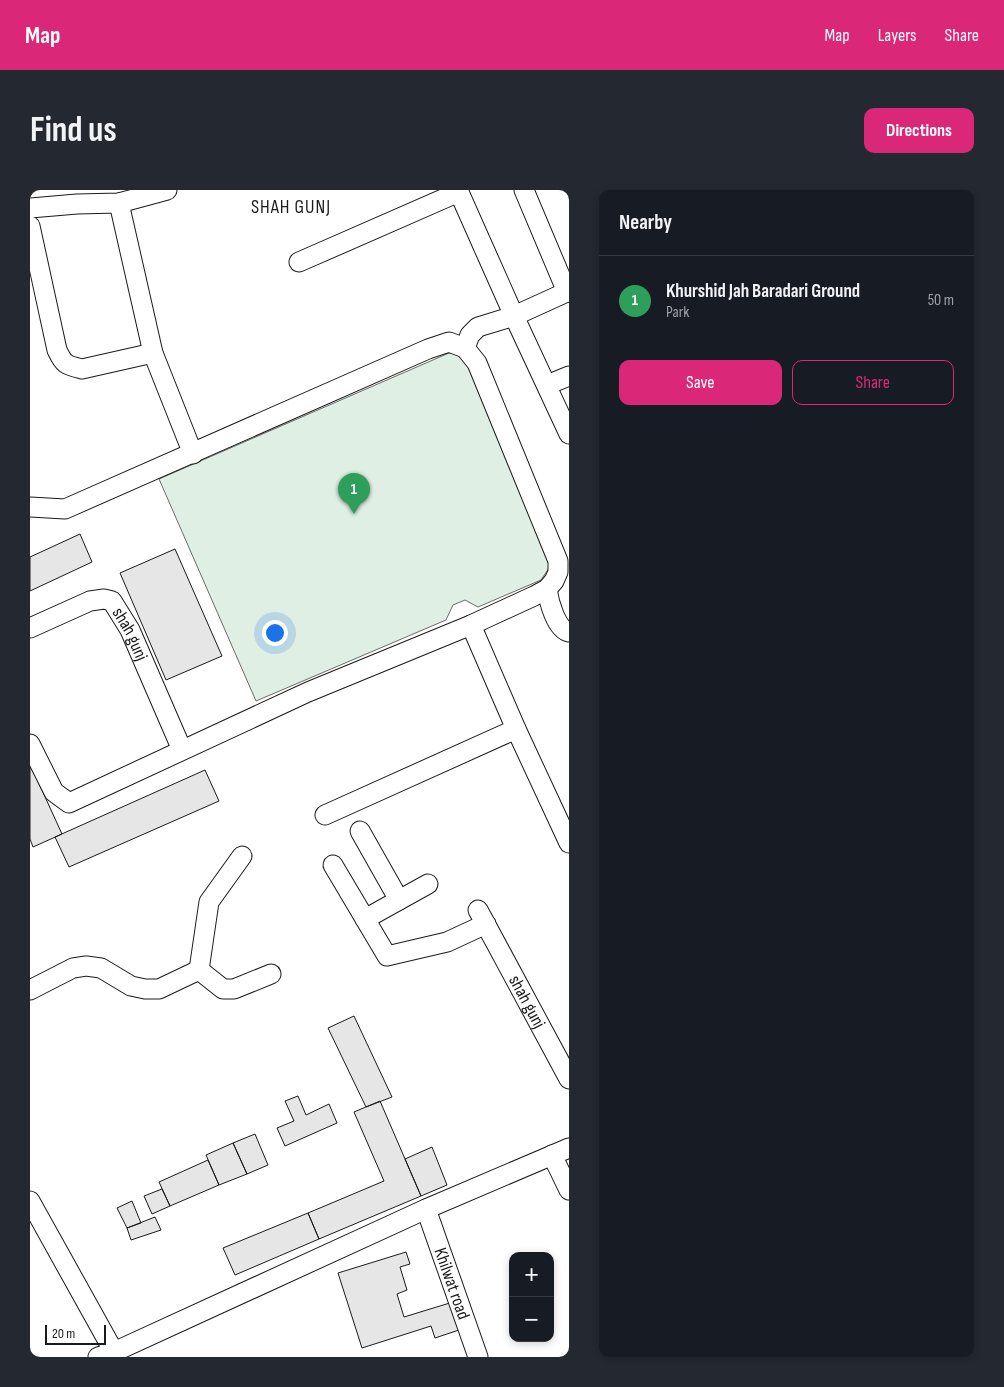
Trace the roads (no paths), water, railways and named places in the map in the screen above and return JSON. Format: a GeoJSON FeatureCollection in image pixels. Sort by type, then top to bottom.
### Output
{"type":"FeatureCollection","features":[{"type":"Feature","properties":{"kind":"street"},"geometry":{"type":"LineString","coordinates":[[30,208],[74,197],[119,203],[167,190]]}},
{"type":"Feature","properties":{"kind":"street"},"geometry":{"type":"LineString","coordinates":[[465,348],[470,335],[478,327],[514,316],[568,291],[524,190]]}},
{"type":"Feature","properties":{"kind":"street"},"geometry":{"type":"LineString","coordinates":[[299,262],[458,191],[569,434]]}},
{"type":"Feature","properties":{"kind":"street"},"geometry":{"type":"LineString","coordinates":[[119,203],[154,353],[193,454]]}},
{"type":"Feature","properties":{"kind":"street"},"geometry":{"type":"LineString","coordinates":[[30,226],[57,350],[63,362],[82,368],[154,353]]}},
{"type":"Feature","properties":{"kind":"street"},"geometry":{"type":"LineString","coordinates":[[30,507],[66,509],[428,349],[449,342],[465,348],[477,363],[558,562],[558,572],[554,581],[547,589],[470,625],[308,692],[69,803],[54,792],[30,744]]}},
{"type":"Feature","properties":{"kind":"street"},"geometry":{"type":"LineString","coordinates":[[547,386],[569,376]]}},
{"type":"Feature","properties":{"kind":"street"},"geometry":{"type":"LineString","coordinates":[[547,589],[549,600],[559,624],[563,630],[569,632]]}},
{"type":"Feature","properties":{"kind":"street","name":"shah gunj"},"geometry":{"type":"LineString","coordinates":[[30,628],[90,602],[104,599],[112,601],[130,630],[182,750]]}},
{"type":"Feature","properties":{"kind":"street"},"geometry":{"type":"LineString","coordinates":[[470,625],[569,842]]}},
{"type":"Feature","properties":{"kind":"street"},"geometry":{"type":"LineString","coordinates":[[325,815],[516,729]]}},
{"type":"Feature","properties":{"kind":"street"},"geometry":{"type":"LineString","coordinates":[[360,831],[398,900]]}},
{"type":"Feature","properties":{"kind":"street"},"geometry":{"type":"LineString","coordinates":[[199,970],[209,902],[242,856]]}},
{"type":"Feature","properties":{"kind":"street","name":"shah gunj"},"geometry":{"type":"LineString","coordinates":[[333,865],[387,956],[448,942],[482,917],[569,1079]]}},
{"type":"Feature","properties":{"kind":"street"},"geometry":{"type":"LineString","coordinates":[[365,919],[428,884]]}},
{"type":"Feature","properties":{"kind":"street"},"geometry":{"type":"LineString","coordinates":[[30,990],[73,968],[86,966],[100,968],[131,986],[144,989],[159,989],[199,970]]}},
{"type":"Feature","properties":{"kind":"street"},"geometry":{"type":"LineString","coordinates":[[199,970],[223,989],[234,989],[271,974]]}},
{"type":"Feature","properties":{"kind":"street"},"geometry":{"type":"LineString","coordinates":[[30,1201],[106,1354],[426,1209],[561,1152],[569,1190]]}},
{"type":"Feature","properties":{"kind":"street","name":"Khilwat road"},"geometry":{"type":"LineString","coordinates":[[426,1209],[478,1357]]}},
{"type":"Feature","properties":{"kind":"place","name":"Khurshid Jah Baradari Ground"},"geometry":{"type":"Point","coordinates":[354,514]}},
{"type":"Feature","properties":{"kind":"district","name":"SHAH GUNJ"},"geometry":{"type":"Point","coordinates":[291,207]}}]}
